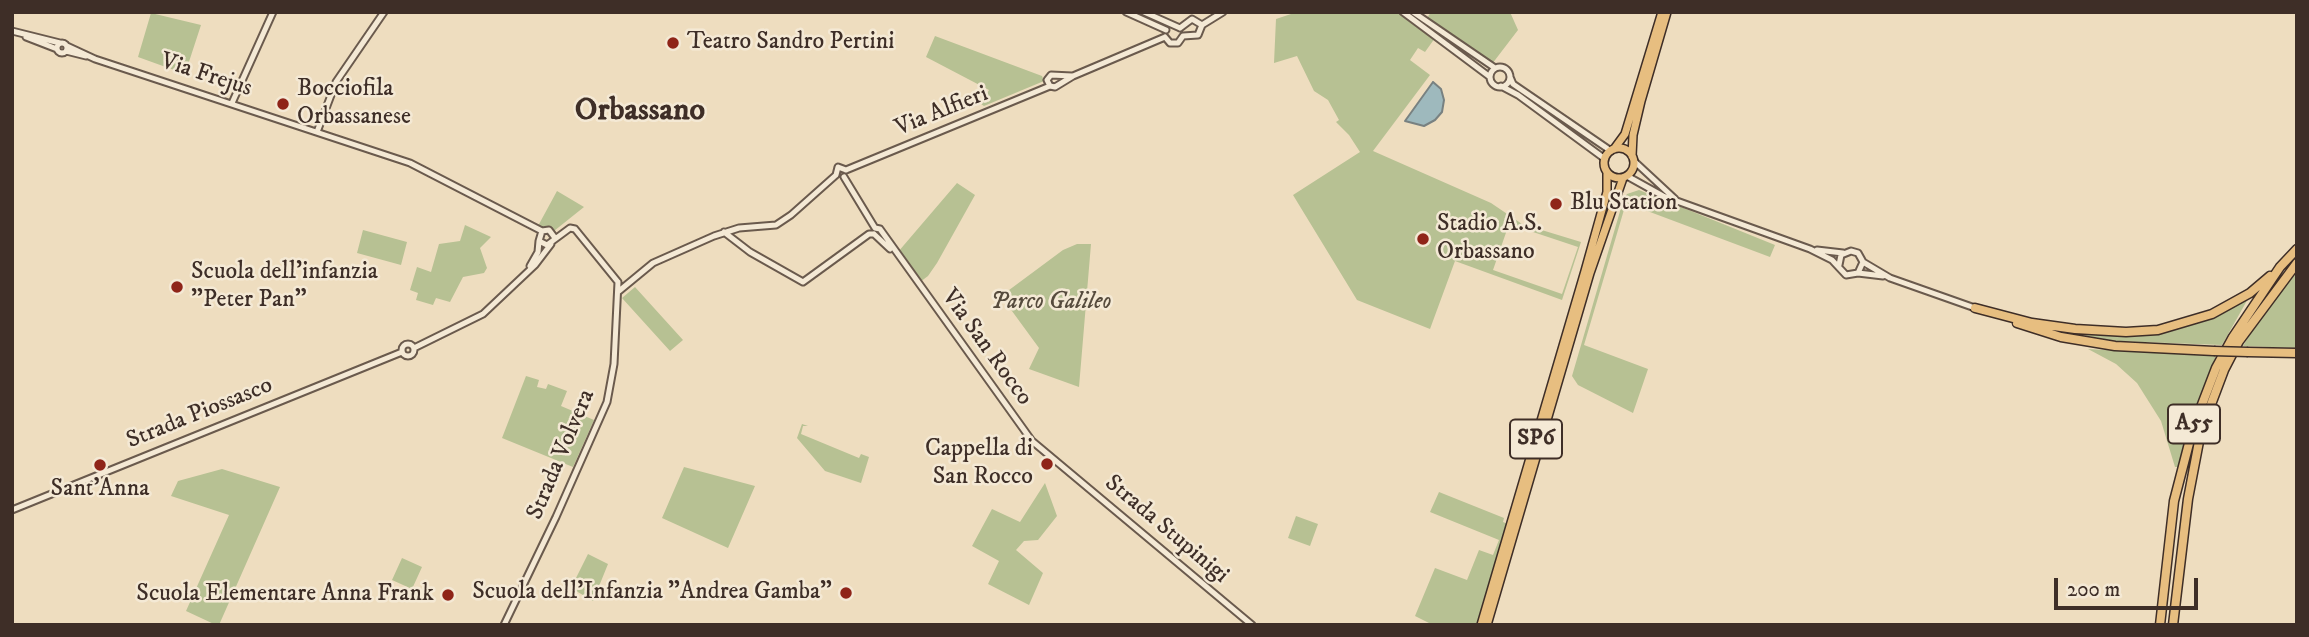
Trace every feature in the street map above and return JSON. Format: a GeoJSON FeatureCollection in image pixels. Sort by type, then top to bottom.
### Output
{"type":"FeatureCollection","features":[{"type":"Feature","properties":{"kind":"highway","name":"A55"},"geometry":{"type":"LineString","coordinates":[[1975,308],[2032,323],[2075,329],[2126,332],[2158,330],[2199,320],[2225,308],[2250,293],[2297,249]]}},
{"type":"Feature","properties":{"kind":"highway","name":"A55"},"geometry":{"type":"LineString","coordinates":[[2174,625],[2188,499],[2201,430],[2239,341],[2297,263]]}},
{"type":"Feature","properties":{"kind":"highway","name":"A55"},"geometry":{"type":"LineString","coordinates":[[2160,625],[2174,500],[2193,428],[2216,368],[2233,337],[2280,267]]}},
{"type":"Feature","properties":{"kind":"highway"},"geometry":{"type":"LineString","coordinates":[[1975,308],[2032,329],[2115,346],[2297,353]]}},
{"type":"Feature","properties":{"kind":"main road"},"geometry":{"type":"LineString","coordinates":[[1605,159],[1625,134],[1662,12]]}},
{"type":"Feature","properties":{"kind":"main road","name":"SP6"},"geometry":{"type":"LineString","coordinates":[[1487,625],[1590,273],[1633,159],[1638,112],[1667,12]]}},
{"type":"Feature","properties":{"kind":"main road"},"geometry":{"type":"LineString","coordinates":[[1613,150],[1622,149],[1633,159]]}},
{"type":"Feature","properties":{"kind":"main road","name":"SP6"},"geometry":{"type":"LineString","coordinates":[[1481,625],[1607,192],[1605,159]]}},
{"type":"Feature","properties":{"kind":"main road"},"geometry":{"type":"LineString","coordinates":[[1607,172],[1625,177]]}},
{"type":"Feature","properties":{"kind":"street"},"geometry":{"type":"LineString","coordinates":[[232,103],[273,12]]}},
{"type":"Feature","properties":{"kind":"street"},"geometry":{"type":"LineString","coordinates":[[317,132],[336,82],[384,12]]}},
{"type":"Feature","properties":{"kind":"street"},"geometry":{"type":"LineString","coordinates":[[1126,12],[1169,28],[1182,27],[1192,19],[1202,24]]}},
{"type":"Feature","properties":{"kind":"street"},"geometry":{"type":"LineString","coordinates":[[1144,12],[1169,28]]}},
{"type":"Feature","properties":{"kind":"street"},"geometry":{"type":"LineString","coordinates":[[1169,28],[1165,37],[1174,44],[1185,35],[1198,35],[1202,24],[1223,12]]}},
{"type":"Feature","properties":{"kind":"street"},"geometry":{"type":"LineString","coordinates":[[1403,12],[1490,77],[1493,84],[1518,95],[1605,159]]}},
{"type":"Feature","properties":{"kind":"street"},"geometry":{"type":"LineString","coordinates":[[1413,12],[1495,68],[1504,68],[1513,84],[1613,150]]}},
{"type":"Feature","properties":{"kind":"street"},"geometry":{"type":"LineString","coordinates":[[1182,27],[1185,35]]}},
{"type":"Feature","properties":{"kind":"street","name":"Via Frejus"},"geometry":{"type":"LineString","coordinates":[[12,31],[410,163],[542,231],[549,230],[553,241]]}},
{"type":"Feature","properties":{"kind":"street","name":"Via Alfieri"},"geometry":{"type":"LineString","coordinates":[[835,175],[838,167],[846,170],[1165,37]]}},
{"type":"Feature","properties":{"kind":"street"},"geometry":{"type":"LineString","coordinates":[[1490,77],[1495,68]]}},
{"type":"Feature","properties":{"kind":"street"},"geometry":{"type":"LineString","coordinates":[[1050,86],[1049,76],[1059,80]]}},
{"type":"Feature","properties":{"kind":"street"},"geometry":{"type":"LineString","coordinates":[[1501,86],[1510,77]]}},
{"type":"Feature","properties":{"kind":"street"},"geometry":{"type":"LineString","coordinates":[[1633,159],[1678,201]]}},
{"type":"Feature","properties":{"kind":"street"},"geometry":{"type":"LineString","coordinates":[[618,282],[615,286],[620,291],[625,284],[653,263],[724,232],[776,225],[835,175],[844,177],[846,170]]}},
{"type":"Feature","properties":{"kind":"street","name":"Via San Rocco"},"geometry":{"type":"LineString","coordinates":[[844,177],[877,232],[893,250],[1024,432],[1056,461]]}},
{"type":"Feature","properties":{"kind":"street"},"geometry":{"type":"LineString","coordinates":[[1625,177],[1678,201],[1810,249],[1839,265],[1846,275],[1858,273],[1890,278],[1975,308]]}},
{"type":"Feature","properties":{"kind":"street"},"geometry":{"type":"LineString","coordinates":[[539,241],[545,245],[570,228],[575,229],[618,282],[625,284]]}},
{"type":"Feature","properties":{"kind":"street"},"geometry":{"type":"LineString","coordinates":[[529,269],[538,252],[542,231]]}},
{"type":"Feature","properties":{"kind":"street"},"geometry":{"type":"LineString","coordinates":[[724,232],[750,252],[803,282],[837,256],[877,232]]}},
{"type":"Feature","properties":{"kind":"street"},"geometry":{"type":"LineString","coordinates":[[529,269],[553,241]]}},
{"type":"Feature","properties":{"kind":"street"},"geometry":{"type":"LineString","coordinates":[[1810,249],[1843,253],[1855,251],[1863,262],[1890,278]]}},
{"type":"Feature","properties":{"kind":"street"},"geometry":{"type":"LineString","coordinates":[[1839,265],[1843,253]]}},
{"type":"Feature","properties":{"kind":"street"},"geometry":{"type":"LineString","coordinates":[[1858,273],[1863,262]]}},
{"type":"Feature","properties":{"kind":"street","name":"Strada Piossasco"},"geometry":{"type":"LineString","coordinates":[[12,510],[402,352],[405,344],[414,348],[474,320],[529,269]]}},
{"type":"Feature","properties":{"kind":"street","name":"Strada Volvera"},"geometry":{"type":"LineString","coordinates":[[504,625],[607,402],[614,373],[620,291]]}},
{"type":"Feature","properties":{"kind":"street","name":"Strada Stupinigi"},"geometry":{"type":"LineString","coordinates":[[1056,461],[1252,625]]}},
{"type":"Feature","properties":{"kind":"green space"},"geometry":{"type":"Polygon","coordinates":[[[1297,12],[1398,12],[1435,38],[1425,52],[1418,48],[1410,60],[1430,75],[1373,151],[1491,203],[1522,224],[1581,242],[1562,300],[1455,261],[1430,329],[1357,300],[1293,195],[1360,152],[1336,122],[1339,120],[1328,100],[1314,91],[1297,56],[1274,63],[1276,19],[1297,12]],[[1509,224],[1493,270],[1562,294],[1578,247],[1509,224]]]}},
{"type":"Feature","properties":{"kind":"green space"},"geometry":{"type":"Polygon","coordinates":[[[1431,12],[1510,12],[1518,30],[1492,64],[1427,18],[1431,12]]]}},
{"type":"Feature","properties":{"kind":"green space"},"geometry":{"type":"Polygon","coordinates":[[[151,13],[201,25],[185,74],[138,57],[151,13]]]}},
{"type":"Feature","properties":{"kind":"green space"},"geometry":{"type":"Polygon","coordinates":[[[935,36],[1042,76],[1044,81],[984,106],[981,104],[989,90],[926,57],[935,36]]]}},
{"type":"Feature","properties":{"kind":"green space"},"geometry":{"type":"Polygon","coordinates":[[[957,183],[975,195],[937,263],[920,282],[898,252],[957,183]]]}},
{"type":"Feature","properties":{"kind":"green space"},"geometry":{"type":"Polygon","coordinates":[[[1639,190],[1775,245],[1770,257],[1626,203],[1584,345],[1648,369],[1633,413],[1578,385],[1572,376],[1623,201],[1627,194],[1639,190]]]}},
{"type":"Feature","properties":{"kind":"green space"},"geometry":{"type":"Polygon","coordinates":[[[557,191],[584,207],[554,231],[538,226],[557,191]]]}},
{"type":"Feature","properties":{"kind":"green space"},"geometry":{"type":"Polygon","coordinates":[[[465,225],[491,237],[480,248],[487,268],[484,273],[463,277],[450,302],[436,298],[433,305],[416,300],[418,293],[410,290],[417,267],[431,272],[439,244],[460,241],[465,225]]]}},
{"type":"Feature","properties":{"kind":"green space"},"geometry":{"type":"Polygon","coordinates":[[[363,230],[407,242],[401,265],[357,253],[363,230]]]}},
{"type":"Feature","properties":{"kind":"green space","name":"Parco Galileo"},"geometry":{"type":"Polygon","coordinates":[[[1077,244],[1091,244],[1079,387],[1029,369],[1039,348],[1001,296],[1063,250],[1077,244]]]}},
{"type":"Feature","properties":{"kind":"green space"},"geometry":{"type":"Polygon","coordinates":[[[2297,272],[2297,348],[2243,346],[2258,320],[2297,272]]]}},
{"type":"Feature","properties":{"kind":"green space"},"geometry":{"type":"Polygon","coordinates":[[[635,287],[683,340],[670,351],[622,298],[635,287]]]}},
{"type":"Feature","properties":{"kind":"green space"},"geometry":{"type":"Polygon","coordinates":[[[2249,297],[2222,345],[2115,341],[2062,331],[2158,333],[2199,323],[2249,297]]]}},
{"type":"Feature","properties":{"kind":"green space"},"geometry":{"type":"Polygon","coordinates":[[[2088,349],[2216,356],[2188,426],[2178,467],[2175,467],[2161,421],[2137,383],[2116,364],[2088,349]]]}},
{"type":"Feature","properties":{"kind":"green space"},"geometry":{"type":"Polygon","coordinates":[[[526,376],[539,380],[537,387],[546,389],[548,384],[567,391],[561,406],[594,420],[573,467],[502,438],[526,376]]]}},
{"type":"Feature","properties":{"kind":"green space"},"geometry":{"type":"Polygon","coordinates":[[[802,424],[808,426],[803,426],[801,434],[859,458],[861,454],[869,457],[861,483],[825,471],[797,438],[802,424]]]}},
{"type":"Feature","properties":{"kind":"green space"},"geometry":{"type":"Polygon","coordinates":[[[684,467],[755,486],[728,548],[662,518],[684,467]]]}},
{"type":"Feature","properties":{"kind":"green space"},"geometry":{"type":"Polygon","coordinates":[[[222,469],[280,487],[219,625],[216,625],[186,611],[229,515],[171,496],[178,481],[222,469]]]}},
{"type":"Feature","properties":{"kind":"green space"},"geometry":{"type":"Polygon","coordinates":[[[1045,483],[1057,516],[1038,540],[1024,541],[1016,550],[1043,573],[1029,605],[988,584],[999,561],[972,546],[992,509],[1020,522],[1045,483]]]}},
{"type":"Feature","properties":{"kind":"green space"},"geometry":{"type":"Polygon","coordinates":[[[1439,492],[1504,518],[1503,522],[1508,524],[1479,625],[1433,625],[1415,616],[1435,568],[1467,580],[1479,550],[1493,555],[1499,540],[1430,512],[1439,492]]]}},
{"type":"Feature","properties":{"kind":"green space"},"geometry":{"type":"Polygon","coordinates":[[[1296,516],[1318,524],[1310,546],[1288,538],[1296,516]]]}},
{"type":"Feature","properties":{"kind":"green space"},"geometry":{"type":"Polygon","coordinates":[[[588,554],[608,564],[593,601],[571,588],[588,554]]]}},
{"type":"Feature","properties":{"kind":"green space"},"geometry":{"type":"Polygon","coordinates":[[[402,558],[422,567],[412,589],[392,580],[402,558]]]}},
{"type":"Feature","properties":{"kind":"water"},"geometry":{"type":"Polygon","coordinates":[[[1433,82],[1441,89],[1444,100],[1442,112],[1424,126],[1405,121],[1433,82]]]}},
{"type":"Feature","properties":{"kind":"place","name":"Teatro Sandro Pertini"},"geometry":{"type":"Point","coordinates":[673,43]}},
{"type":"Feature","properties":{"kind":"place","name":"Bocciofila Orbassanese"},"geometry":{"type":"Point","coordinates":[283,104]}},
{"type":"Feature","properties":{"kind":"place","name":"Blu Station"},"geometry":{"type":"Point","coordinates":[1556,204]}},
{"type":"Feature","properties":{"kind":"place","name":"Stadio A.S. Orbassano"},"geometry":{"type":"Point","coordinates":[1423,239]}},
{"type":"Feature","properties":{"kind":"place","name":"Scuola dell'infanzia \"Peter Pan\""},"geometry":{"type":"Point","coordinates":[177,287]}},
{"type":"Feature","properties":{"kind":"place","name":"Cappella di San Rocco"},"geometry":{"type":"Point","coordinates":[1047,464]}},
{"type":"Feature","properties":{"kind":"place","name":"Sant'Anna"},"geometry":{"type":"Point","coordinates":[100,465]}},
{"type":"Feature","properties":{"kind":"place","name":"Scuola dell'Infanzia \"Andrea Gamba\""},"geometry":{"type":"Point","coordinates":[846,593]}},
{"type":"Feature","properties":{"kind":"place","name":"Scuola Elementare Anna Frank"},"geometry":{"type":"Point","coordinates":[448,595]}},
{"type":"Feature","properties":{"kind":"district","name":"Orbassano"},"geometry":{"type":"Point","coordinates":[640,112]}}]}
